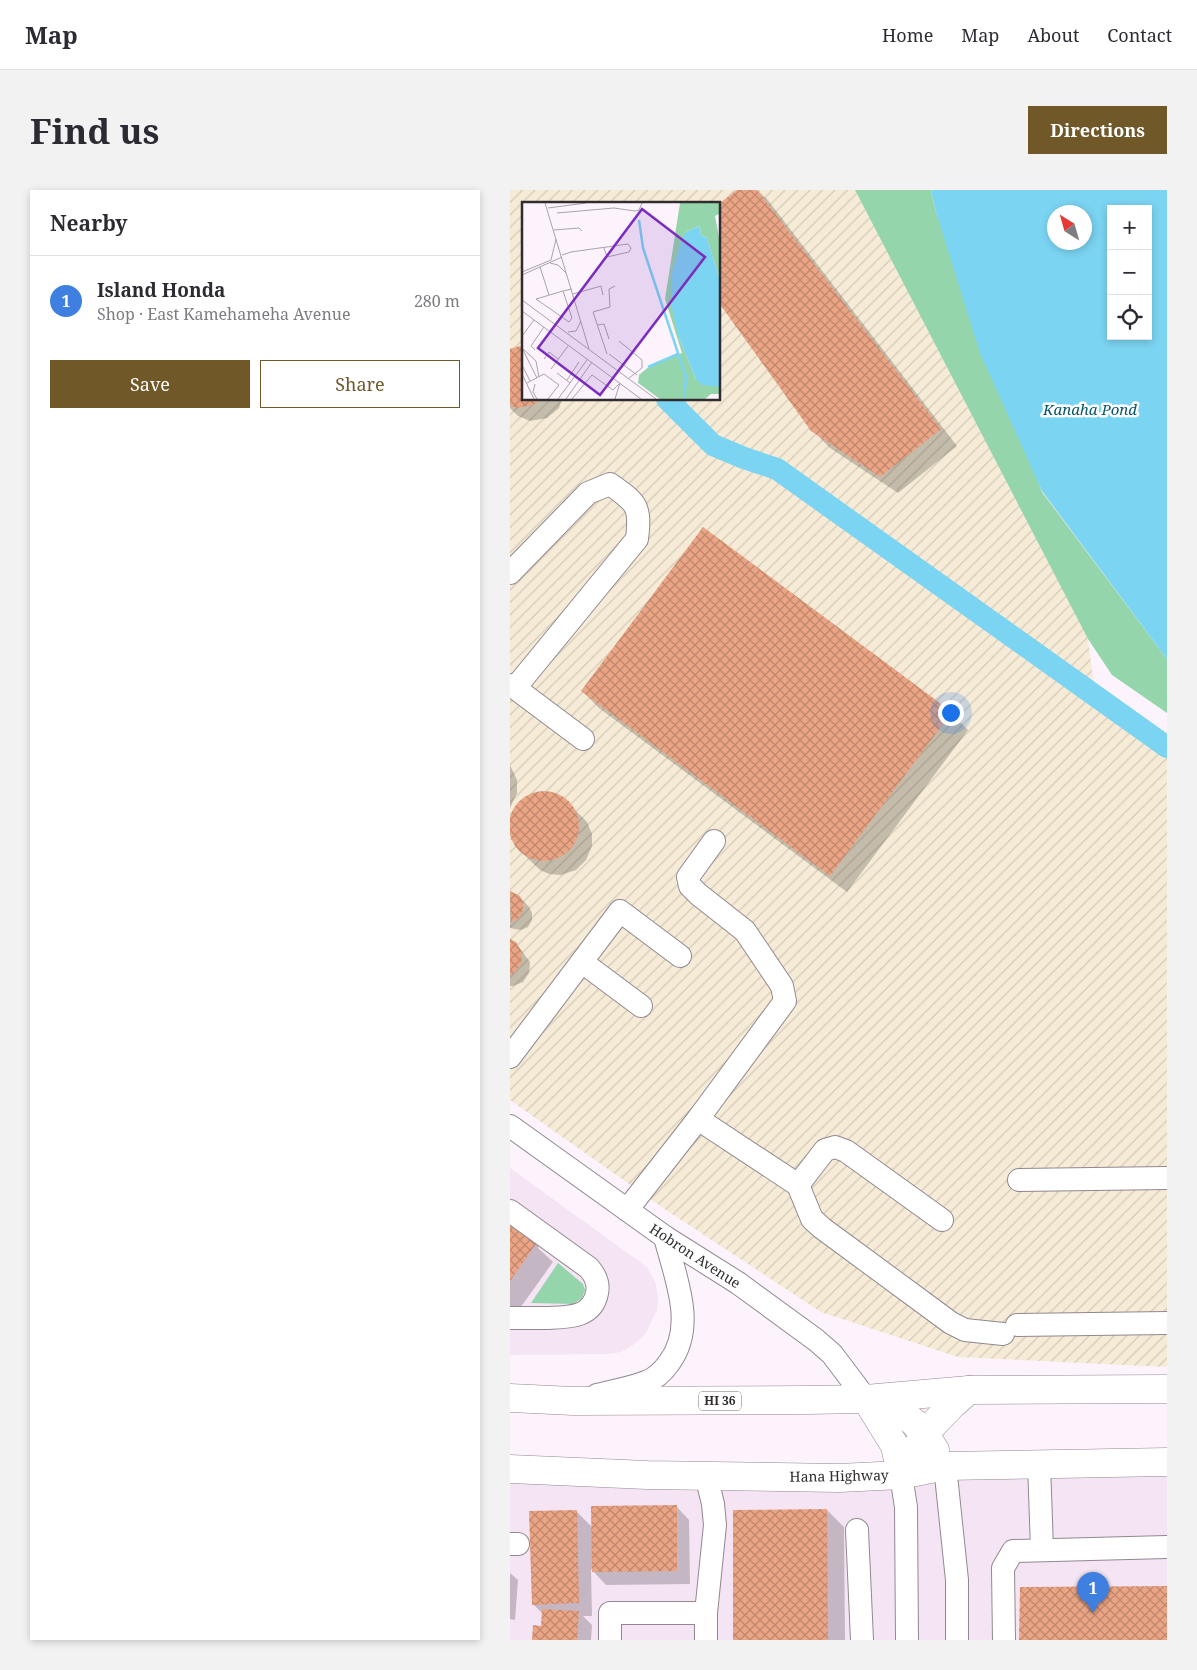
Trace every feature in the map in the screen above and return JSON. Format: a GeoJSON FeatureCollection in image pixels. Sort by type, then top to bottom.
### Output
{"type":"FeatureCollection","features":[{"type":"Feature","properties":{"kind":"main road","name":"HI 36"},"geometry":{"type":"LineString","coordinates":[[510,1398],[573,1401],[807,1400],[866,1398],[969,1390],[1167,1389]]}},
{"type":"Feature","properties":{"kind":"main road"},"geometry":{"type":"LineString","coordinates":[[901,1475],[925,1433],[969,1390]]}},
{"type":"Feature","properties":{"kind":"main road"},"geometry":{"type":"LineString","coordinates":[[866,1398],[893,1408],[911,1418],[925,1433],[945,1466]]}},
{"type":"Feature","properties":{"kind":"main road"},"geometry":{"type":"LineString","coordinates":[[866,1398],[895,1446],[901,1475]]}},
{"type":"Feature","properties":{"kind":"main road","name":"Hana Highway"},"geometry":{"type":"LineString","coordinates":[[510,1469],[647,1475],[839,1478],[901,1475],[945,1466],[1167,1462]]}},
{"type":"Feature","properties":{"kind":"street"},"geometry":{"type":"LineString","coordinates":[[510,573],[588,493],[610,484],[632,499],[640,518],[637,539],[512,686],[583,739]]}},
{"type":"Feature","properties":{"kind":"street"},"geometry":{"type":"LineString","coordinates":[[627,1210],[698,1119],[785,1001],[782,986],[745,931],[690,886],[688,877],[714,841]]}},
{"type":"Feature","properties":{"kind":"street"},"geometry":{"type":"LineString","coordinates":[[510,1057],[620,911],[680,956]]}},
{"type":"Feature","properties":{"kind":"street"},"geometry":{"type":"LineString","coordinates":[[582,962],[641,1006]]}},
{"type":"Feature","properties":{"kind":"street"},"geometry":{"type":"LineString","coordinates":[[698,1119],[798,1185],[812,1219],[822,1228],[951,1323],[965,1330],[1167,1323]]}},
{"type":"Feature","properties":{"kind":"street","name":"Hobron Avenue"},"geometry":{"type":"LineString","coordinates":[[510,1126],[665,1237],[738,1283],[816,1340],[832,1354],[866,1398]]}},
{"type":"Feature","properties":{"kind":"street"},"geometry":{"type":"LineString","coordinates":[[798,1185],[825,1150],[835,1147],[846,1150],[942,1220]]}},
{"type":"Feature","properties":{"kind":"street"},"geometry":{"type":"LineString","coordinates":[[1019,1180],[1167,1178]]}},
{"type":"Feature","properties":{"kind":"street"},"geometry":{"type":"LineString","coordinates":[[510,1212],[589,1268],[595,1276],[597,1290],[595,1300],[591,1306],[584,1313],[574,1317],[510,1318]]}},
{"type":"Feature","properties":{"kind":"street"},"geometry":{"type":"LineString","coordinates":[[573,1401],[647,1382],[666,1367],[676,1353],[683,1329],[683,1313],[665,1237]]}},
{"type":"Feature","properties":{"kind":"street"},"geometry":{"type":"LineString","coordinates":[[1038,1464],[1042,1550]]}},
{"type":"Feature","properties":{"kind":"street"},"geometry":{"type":"LineString","coordinates":[[945,1466],[957,1580],[957,1640]]}},
{"type":"Feature","properties":{"kind":"street"},"geometry":{"type":"LineString","coordinates":[[706,1475],[713,1504],[715,1525],[706,1613],[706,1640]]}},
{"type":"Feature","properties":{"kind":"street"},"geometry":{"type":"LineString","coordinates":[[901,1475],[906,1507],[907,1640]]}},
{"type":"Feature","properties":{"kind":"street"},"geometry":{"type":"LineString","coordinates":[[858,1530],[862,1640]]}},
{"type":"Feature","properties":{"kind":"street"},"geometry":{"type":"LineString","coordinates":[[1004,1640],[1002,1568],[1013,1551],[1167,1547]]}},
{"type":"Feature","properties":{"kind":"street"},"geometry":{"type":"LineString","coordinates":[[610,1640],[610,1613],[706,1613]]}},
{"type":"Feature","properties":{"kind":"shaded area"},"geometry":{"type":"Polygon","coordinates":[[[510,190],[855,190],[1088,639],[1095,696],[1167,747],[1167,1367],[958,1357],[821,1312],[666,1210],[510,1100],[510,190]]]}},
{"type":"Feature","properties":{"kind":"shaded area"},"geometry":{"type":"Polygon","coordinates":[[[510,1168],[647,1267],[656,1284],[657,1310],[646,1333],[632,1346],[621,1352],[608,1354],[510,1355],[510,1168]]]}},
{"type":"Feature","properties":{"kind":"shaded area"},"geometry":{"type":"Polygon","coordinates":[[[1167,1461],[1167,1640],[510,1640],[510,1469],[1167,1461]]]}},
{"type":"Feature","properties":{"kind":"green space"},"geometry":{"type":"Polygon","coordinates":[[[855,190],[931,190],[936,212],[1042,492],[1167,659],[1167,713],[1112,675],[1088,639],[855,190]]]}},
{"type":"Feature","properties":{"kind":"green space"},"geometry":{"type":"Polygon","coordinates":[[[558,1263],[583,1284],[585,1290],[582,1298],[573,1304],[531,1303],[558,1263]]]}},
{"type":"Feature","properties":{"kind":"water","name":"Kanaha Pond"},"geometry":{"type":"Polygon","coordinates":[[[931,190],[1167,190],[1167,659],[1042,491],[980,353],[936,212],[931,190]]]}},
{"type":"Feature","properties":{"kind":"building"},"geometry":{"type":"Polygon","coordinates":[[[737,190],[757,190],[941,429],[880,477],[811,431],[720,304],[720,203],[737,190]]]}},
{"type":"Feature","properties":{"kind":"building"},"geometry":{"type":"Polygon","coordinates":[[[522,346],[522,400],[540,400],[533,405],[516,408],[510,405],[510,349],[522,346]]]}},
{"type":"Feature","properties":{"kind":"building"},"geometry":{"type":"Polygon","coordinates":[[[703,527],[952,712],[830,876],[581,691],[703,527]]]}},
{"type":"Feature","properties":{"kind":"building"},"geometry":{"type":"Polygon","coordinates":[[[544,791],[557,794],[569,801],[576,813],[579,826],[576,839],[569,851],[557,858],[544,861],[531,858],[519,851],[512,839],[509,826],[512,813],[519,801],[531,794],[544,791]]]}},
{"type":"Feature","properties":{"kind":"building"},"geometry":{"type":"Polygon","coordinates":[[[510,891],[520,896],[523,903],[523,910],[519,918],[511,922],[510,891]]]}},
{"type":"Feature","properties":{"kind":"building"},"geometry":{"type":"Polygon","coordinates":[[[510,939],[516,942],[522,952],[521,964],[510,975],[510,939]]]}},
{"type":"Feature","properties":{"kind":"building"},"geometry":{"type":"Polygon","coordinates":[[[510,1216],[524,1226],[520,1232],[536,1244],[510,1281],[510,1216]]]}},
{"type":"Feature","properties":{"kind":"building"},"geometry":{"type":"Polygon","coordinates":[[[677,1505],[677,1571],[592,1572],[591,1506],[677,1505]]]}},
{"type":"Feature","properties":{"kind":"building"},"geometry":{"type":"Polygon","coordinates":[[[827,1509],[828,1640],[733,1640],[733,1510],[827,1509]]]}},
{"type":"Feature","properties":{"kind":"building"},"geometry":{"type":"Polygon","coordinates":[[[577,1510],[579,1603],[532,1605],[529,1511],[577,1510]]]}},
{"type":"Feature","properties":{"kind":"building"},"geometry":{"type":"Polygon","coordinates":[[[1167,1586],[1167,1640],[1019,1640],[1020,1587],[1167,1586]]]}},
{"type":"Feature","properties":{"kind":"building"},"geometry":{"type":"Polygon","coordinates":[[[542,1609],[579,1611],[577,1640],[532,1640],[533,1625],[541,1626],[542,1609]]]}},
{"type":"Feature","properties":{"kind":"waterway"},"geometry":{"type":"LineString","coordinates":[[668,400],[713,445],[777,469],[1167,747]]}},
{"type":"Feature","properties":{"kind":"place","name":"Island Honda"},"geometry":{"type":"Point","coordinates":[1093,1613]}}]}
